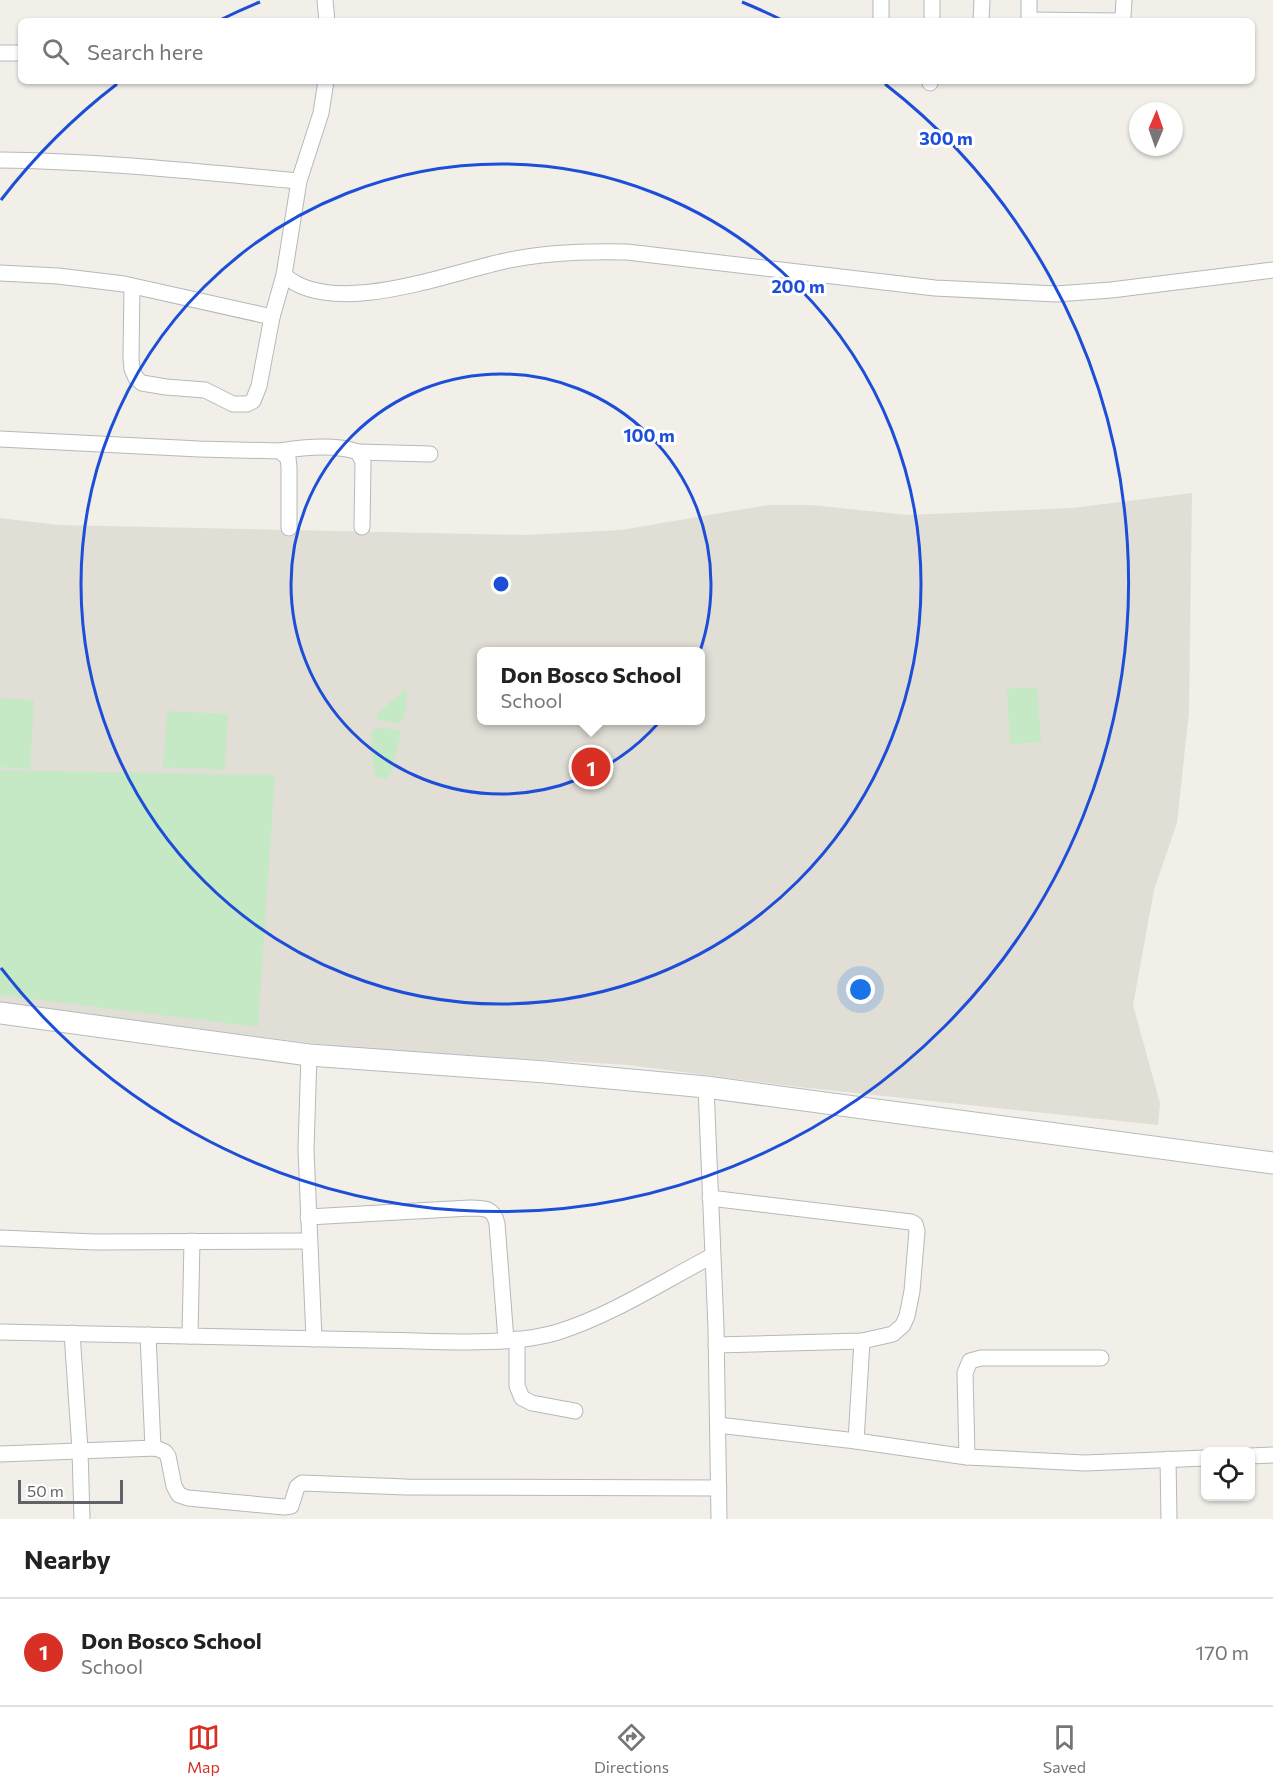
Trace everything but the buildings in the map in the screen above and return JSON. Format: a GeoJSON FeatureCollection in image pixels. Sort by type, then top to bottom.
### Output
{"type":"FeatureCollection","features":[{"type":"Feature","properties":{"kind":"street"},"geometry":{"type":"LineString","coordinates":[[325,0],[327,18]]}},
{"type":"Feature","properties":{"kind":"street"},"geometry":{"type":"LineString","coordinates":[[880,18],[881,0]]}},
{"type":"Feature","properties":{"kind":"street"},"geometry":{"type":"LineString","coordinates":[[932,0],[932,18]]}},
{"type":"Feature","properties":{"kind":"street"},"geometry":{"type":"LineString","coordinates":[[981,18],[982,0]]}},
{"type":"Feature","properties":{"kind":"street"},"geometry":{"type":"LineString","coordinates":[[1029,0],[1029,18]]}},
{"type":"Feature","properties":{"kind":"street"},"geometry":{"type":"LineString","coordinates":[[1122,18],[1124,0]]}},
{"type":"Feature","properties":{"kind":"street"},"geometry":{"type":"LineString","coordinates":[[0,53],[18,53]]}},
{"type":"Feature","properties":{"kind":"street"},"geometry":{"type":"LineString","coordinates":[[132,286],[131,357],[132,369],[136,378],[142,383],[205,390],[233,404],[247,404],[253,401],[257,395],[272,317],[284,275],[299,181],[321,114],[326,84]]}},
{"type":"Feature","properties":{"kind":"street"},"geometry":{"type":"LineString","coordinates":[[0,160],[45,160],[134,166],[299,181]]}},
{"type":"Feature","properties":{"kind":"street"},"geometry":{"type":"LineString","coordinates":[[284,275],[291,282],[314,291],[375,292],[444,278],[505,261],[588,251],[627,252],[935,288],[1056,294],[1111,290],[1273,270]]}},
{"type":"Feature","properties":{"kind":"street"},"geometry":{"type":"LineString","coordinates":[[0,273],[90,279],[272,317]]}},
{"type":"Feature","properties":{"kind":"street"},"geometry":{"type":"LineString","coordinates":[[0,439],[199,449],[280,451],[320,448],[358,452],[430,454]]}},
{"type":"Feature","properties":{"kind":"street"},"geometry":{"type":"LineString","coordinates":[[280,451],[288,458],[289,528]]}},
{"type":"Feature","properties":{"kind":"street"},"geometry":{"type":"LineString","coordinates":[[358,452],[362,456],[363,467],[362,527]]}},
{"type":"Feature","properties":{"kind":"street"},"geometry":{"type":"LineString","coordinates":[[0,1013],[309,1055],[545,1072],[706,1088],[1273,1163]]}},
{"type":"Feature","properties":{"kind":"street"},"geometry":{"type":"LineString","coordinates":[[309,1055],[306,1150],[308,1241],[314,1339]]}},
{"type":"Feature","properties":{"kind":"street"},"geometry":{"type":"LineString","coordinates":[[706,1088],[716,1345],[719,1519]]}},
{"type":"Feature","properties":{"kind":"street"},"geometry":{"type":"LineString","coordinates":[[711,1198],[915,1224],[917,1231],[912,1291],[903,1325],[893,1334],[862,1341],[716,1345]]}},
{"type":"Feature","properties":{"kind":"street"},"geometry":{"type":"LineString","coordinates":[[308,1217],[470,1208],[490,1210],[497,1224],[517,1386],[522,1398],[532,1403],[575,1411]]}},
{"type":"Feature","properties":{"kind":"street"},"geometry":{"type":"LineString","coordinates":[[0,1238],[95,1242],[308,1241]]}},
{"type":"Feature","properties":{"kind":"street"},"geometry":{"type":"LineString","coordinates":[[190,1336],[192,1241]]}},
{"type":"Feature","properties":{"kind":"street"},"geometry":{"type":"LineString","coordinates":[[0,1332],[314,1339],[511,1340],[558,1332],[594,1317],[712,1256]]}},
{"type":"Feature","properties":{"kind":"street"},"geometry":{"type":"LineString","coordinates":[[72,1334],[82,1519]]}},
{"type":"Feature","properties":{"kind":"street"},"geometry":{"type":"LineString","coordinates":[[148,1335],[153,1448]]}},
{"type":"Feature","properties":{"kind":"street"},"geometry":{"type":"LineString","coordinates":[[856,1441],[862,1341]]}},
{"type":"Feature","properties":{"kind":"street"},"geometry":{"type":"LineString","coordinates":[[967,1457],[965,1372],[970,1361],[981,1358],[1101,1358]]}},
{"type":"Feature","properties":{"kind":"street"},"geometry":{"type":"LineString","coordinates":[[718,1425],[967,1457],[1085,1463],[1201,1458]]}},
{"type":"Feature","properties":{"kind":"street"},"geometry":{"type":"LineString","coordinates":[[0,1454],[153,1448],[161,1450],[168,1456],[174,1486],[179,1496],[284,1507],[291,1506],[299,1485],[312,1482],[406,1487],[719,1484]]}},
{"type":"Feature","properties":{"kind":"street"},"geometry":{"type":"LineString","coordinates":[[1255,1456],[1273,1455]]}},
{"type":"Feature","properties":{"kind":"street"},"geometry":{"type":"LineString","coordinates":[[1168,1459],[1169,1519]]}},
{"type":"Feature","properties":{"kind":"street"},"geometry":{"type":"LineString","coordinates":[[644,1478],[719,1484]]}},
{"type":"Feature","properties":{"kind":"shaded area"},"geometry":{"type":"Polygon","coordinates":[[[1192,493],[1189,711],[1177,823],[1154,890],[1133,1005],[1160,1103],[1158,1125],[799,1087],[628,1065],[350,1048],[0,1004],[0,518],[58,525],[526,535],[621,530],[768,505],[810,505],[909,515],[1072,508],[1192,493]]]}},
{"type":"Feature","properties":{"kind":"green space"},"geometry":{"type":"Polygon","coordinates":[[[1037,687],[1041,742],[1010,744],[1007,689],[1037,687]]]}},
{"type":"Feature","properties":{"kind":"green space"},"geometry":{"type":"Polygon","coordinates":[[[404,690],[407,690],[406,706],[402,721],[399,723],[377,720],[376,715],[404,690]]]}},
{"type":"Feature","properties":{"kind":"green space"},"geometry":{"type":"Polygon","coordinates":[[[0,698],[34,700],[30,769],[0,767],[0,698]]]}},
{"type":"Feature","properties":{"kind":"green space"},"geometry":{"type":"Polygon","coordinates":[[[167,711],[228,714],[225,770],[163,767],[167,711]]]}},
{"type":"Feature","properties":{"kind":"green space"},"geometry":{"type":"Polygon","coordinates":[[[378,728],[398,729],[401,733],[391,773],[386,779],[378,778],[374,774],[371,734],[378,728]]]}},
{"type":"Feature","properties":{"kind":"green space"},"geometry":{"type":"Polygon","coordinates":[[[0,770],[275,775],[258,1027],[0,995],[0,770]]]}},
{"type":"Feature","properties":{"kind":"place","name":"Don Bosco School"},"geometry":{"type":"Point","coordinates":[591,767]}}]}
